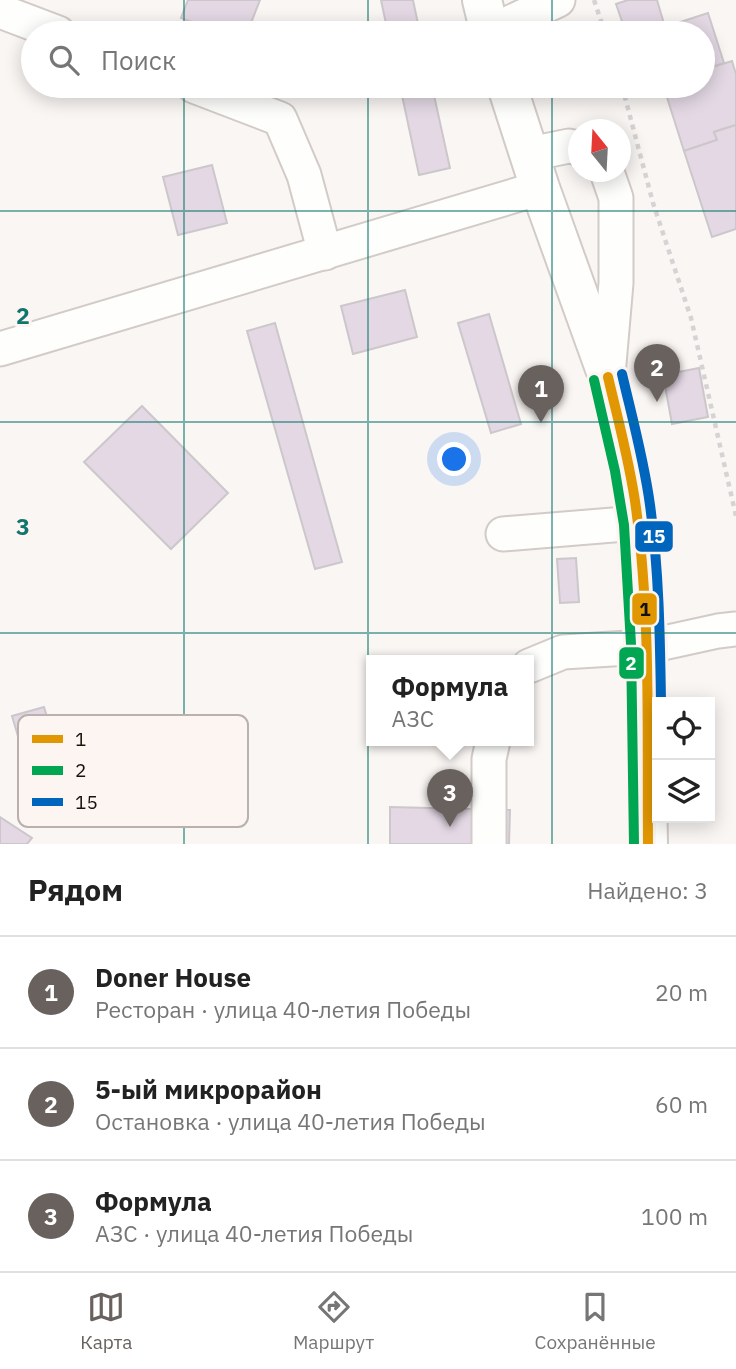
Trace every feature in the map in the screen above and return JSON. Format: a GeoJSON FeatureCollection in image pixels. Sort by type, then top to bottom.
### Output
{"type":"FeatureCollection","features":[{"type":"Feature","properties":{"kind":"main road"},"geometry":{"type":"LineString","coordinates":[[511,98],[608,377],[629,469],[638,523],[645,648],[648,844]]}},
{"type":"Feature","properties":{"kind":"street"},"geometry":{"type":"LineString","coordinates":[[491,21],[558,0]]}},
{"type":"Feature","properties":{"kind":"street"},"geometry":{"type":"LineString","coordinates":[[0,11],[26,21]]}},
{"type":"Feature","properties":{"kind":"street"},"geometry":{"type":"LineString","coordinates":[[225,98],[280,119],[304,175],[325,253]]}},
{"type":"Feature","properties":{"kind":"street"},"geometry":{"type":"LineString","coordinates":[[0,349],[325,253],[535,171],[568,147]]}},
{"type":"Feature","properties":{"kind":"street"},"geometry":{"type":"LineString","coordinates":[[608,377],[616,283],[617,198],[611,182]]}},
{"type":"Feature","properties":{"kind":"street"},"geometry":{"type":"LineString","coordinates":[[503,534],[638,523]]}},
{"type":"Feature","properties":{"kind":"street"},"geometry":{"type":"LineString","coordinates":[[534,664],[563,652],[645,648],[736,629]]}},
{"type":"Feature","properties":{"kind":"street"},"geometry":{"type":"LineString","coordinates":[[489,844],[489,759],[492,746]]}},
{"type":"Feature","properties":{"kind":"path"},"geometry":{"type":"LineString","coordinates":[[594,0],[601,21]]}},
{"type":"Feature","properties":{"kind":"path"},"geometry":{"type":"LineString","coordinates":[[625,98],[653,203],[691,318],[736,516]]}},
{"type":"Feature","properties":{"kind":"building"},"geometry":{"type":"Polygon","coordinates":[[[188,0],[260,0],[252,21],[189,21],[181,18],[188,0]]]}},
{"type":"Feature","properties":{"kind":"building"},"geometry":{"type":"Polygon","coordinates":[[[381,0],[413,0],[417,21],[385,21],[381,0]]]}},
{"type":"Feature","properties":{"kind":"building"},"geometry":{"type":"Polygon","coordinates":[[[628,0],[657,0],[663,21],[622,21],[616,4],[628,0]]]}},
{"type":"Feature","properties":{"kind":"building"},"geometry":{"type":"Polygon","coordinates":[[[708,13],[711,21],[683,21],[708,13]]]}},
{"type":"Feature","properties":{"kind":"building"},"geometry":{"type":"Polygon","coordinates":[[[715,35],[724,63],[715,66],[715,35]]]}},
{"type":"Feature","properties":{"kind":"building"},"geometry":{"type":"Polygon","coordinates":[[[732,61],[736,74],[736,125],[714,132],[717,140],[684,151],[667,98],[715,98],[715,66],[732,61]]]}},
{"type":"Feature","properties":{"kind":"building"},"geometry":{"type":"Polygon","coordinates":[[[403,98],[435,98],[450,168],[419,175],[403,98]]]}},
{"type":"Feature","properties":{"kind":"building"},"geometry":{"type":"Polygon","coordinates":[[[736,125],[736,229],[712,237],[684,151],[717,140],[714,132],[736,125]]]}},
{"type":"Feature","properties":{"kind":"building"},"geometry":{"type":"Polygon","coordinates":[[[212,165],[227,223],[178,235],[163,177],[212,165]]]}},
{"type":"Feature","properties":{"kind":"building"},"geometry":{"type":"Polygon","coordinates":[[[405,290],[417,337],[353,354],[341,306],[405,290]]]}},
{"type":"Feature","properties":{"kind":"building"},"geometry":{"type":"Polygon","coordinates":[[[489,314],[521,424],[491,433],[458,323],[489,314]]]}},
{"type":"Feature","properties":{"kind":"building"},"geometry":{"type":"Polygon","coordinates":[[[275,323],[342,562],[315,569],[247,331],[275,323]]]}},
{"type":"Feature","properties":{"kind":"building"},"geometry":{"type":"Polygon","coordinates":[[[699,368],[708,417],[672,424],[663,375],[699,368]]]}},
{"type":"Feature","properties":{"kind":"building"},"geometry":{"type":"Polygon","coordinates":[[[142,406],[228,493],[171,549],[84,462],[142,406]]]}},
{"type":"Feature","properties":{"kind":"building"},"geometry":{"type":"Polygon","coordinates":[[[576,558],[579,602],[560,603],[557,559],[576,558]]]}},
{"type":"Feature","properties":{"kind":"building"},"geometry":{"type":"Polygon","coordinates":[[[44,707],[46,715],[18,715],[18,736],[12,716],[44,707]]]}},
{"type":"Feature","properties":{"kind":"building"},"geometry":{"type":"Polygon","coordinates":[[[390,807],[510,810],[509,844],[390,844],[390,807]]]}},
{"type":"Feature","properties":{"kind":"building"},"geometry":{"type":"Polygon","coordinates":[[[0,817],[32,838],[27,844],[0,844],[0,817]]]}},
{"type":"Feature","properties":{"kind":"transit line","name":"15"},"geometry":{"type":"LineString","coordinates":[[622,374],[645,472],[653,529],[659,604],[661,697]]}},
{"type":"Feature","properties":{"kind":"transit line","name":"1"},"geometry":{"type":"LineString","coordinates":[[608,377],[631,475],[641,550],[647,676],[648,844]]}},
{"type":"Feature","properties":{"kind":"transit line","name":"2"},"geometry":{"type":"LineString","coordinates":[[594,380],[615,471],[624,525],[631,644],[634,844]]}},
{"type":"Feature","properties":{"kind":"place","name":"5-ый микрорайон"},"geometry":{"type":"Point","coordinates":[657,402]}},
{"type":"Feature","properties":{"kind":"place","name":"Doner House"},"geometry":{"type":"Point","coordinates":[541,423]}},
{"type":"Feature","properties":{"kind":"place","name":"Формула"},"geometry":{"type":"Point","coordinates":[450,827]}}]}
